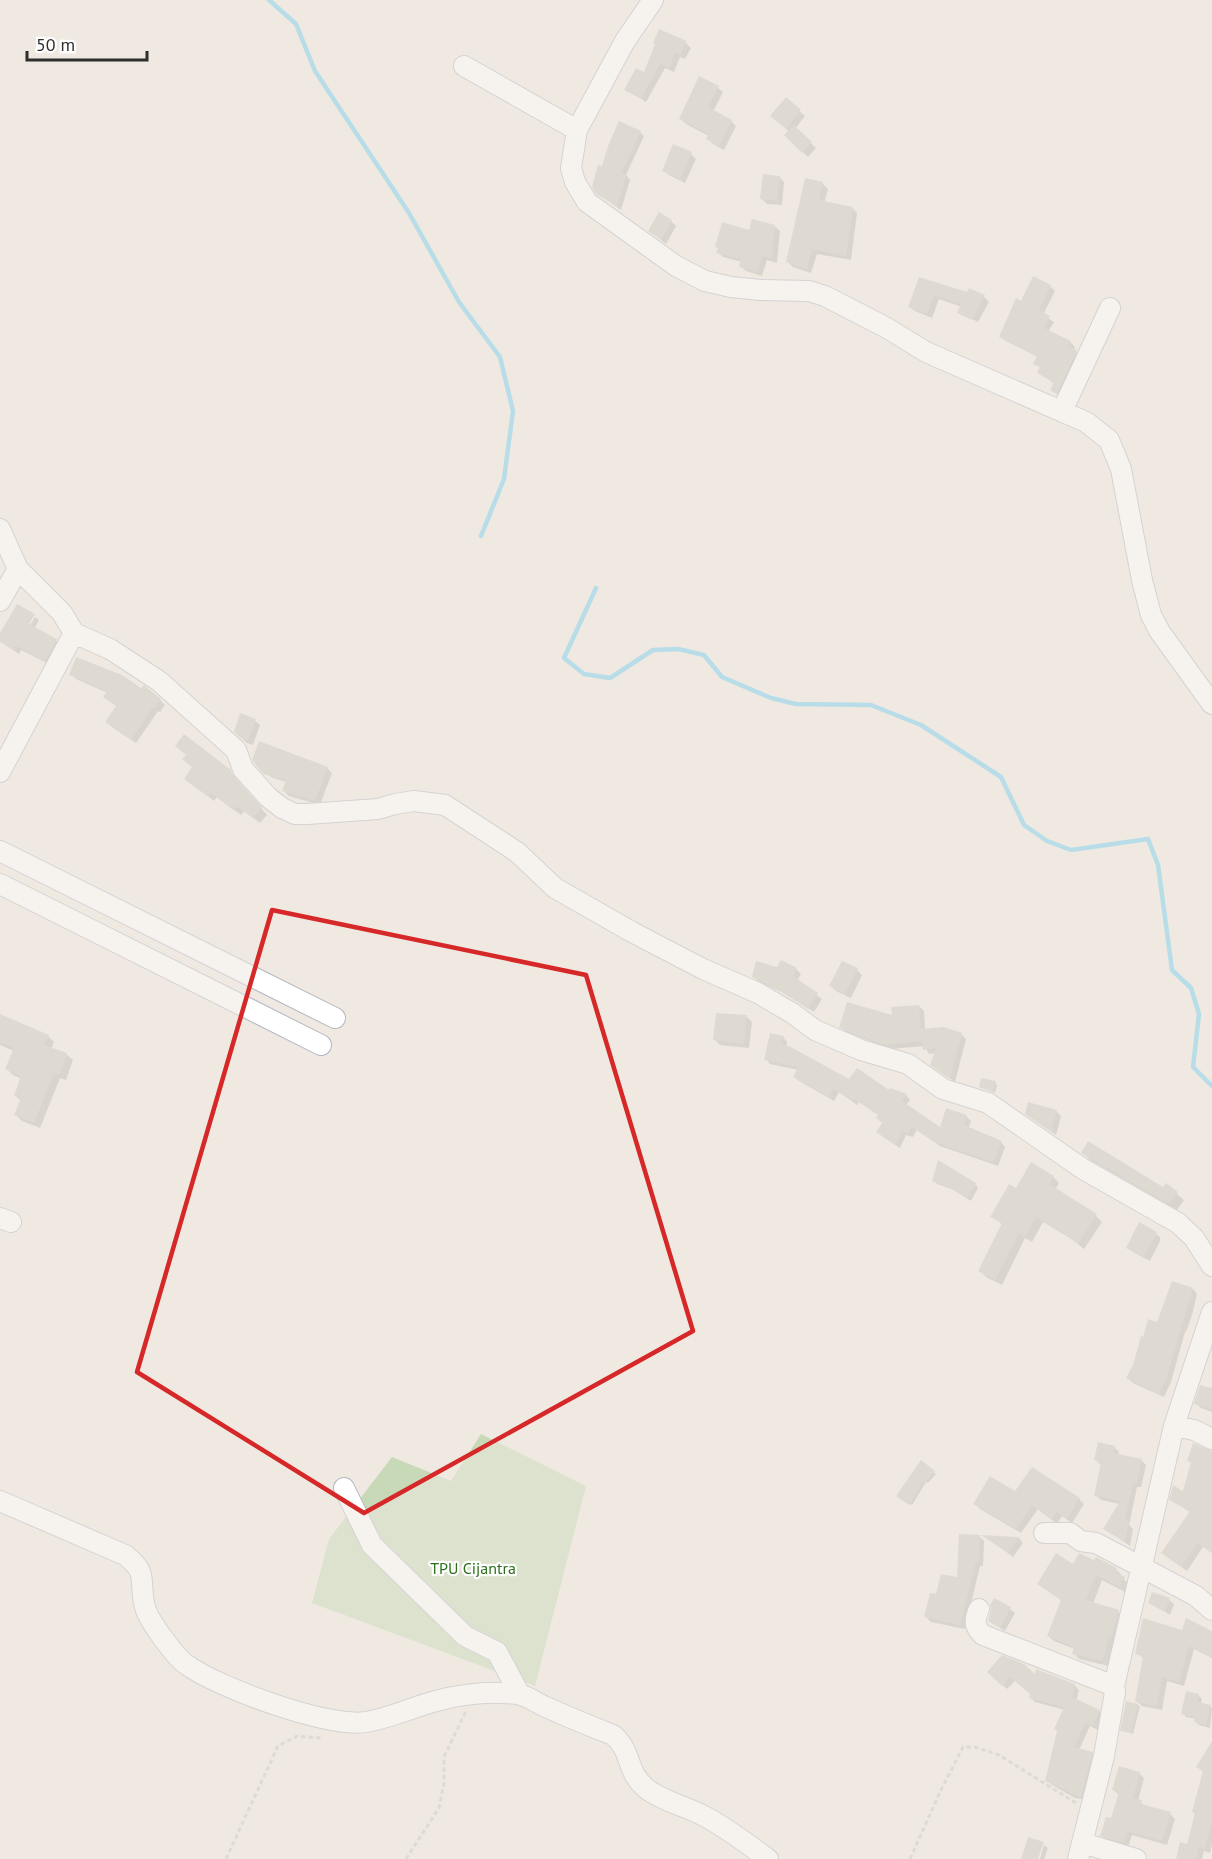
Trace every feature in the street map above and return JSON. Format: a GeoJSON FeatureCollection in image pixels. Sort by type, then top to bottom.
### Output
{"type":"FeatureCollection","features":[{"type":"Feature","properties":{"kind":"street"},"geometry":{"type":"LineString","coordinates":[[652,0],[626,41],[577,130],[571,168],[574,182],[587,202],[676,266],[705,281],[761,290],[808,291],[825,296],[926,352],[1086,422],[1109,440],[1120,469],[1151,615],[1164,638],[1212,704]]}},
{"type":"Feature","properties":{"kind":"street"},"geometry":{"type":"LineString","coordinates":[[464,66],[577,130]]}},
{"type":"Feature","properties":{"kind":"street"},"geometry":{"type":"LineString","coordinates":[[1062,411],[1110,308]]}},
{"type":"Feature","properties":{"kind":"street"},"geometry":{"type":"LineString","coordinates":[[0,529],[18,569],[62,613],[74,633],[110,649],[159,681],[236,750],[243,769],[268,797],[282,808],[295,814],[308,814],[378,809],[414,801],[445,805],[517,852],[555,888],[632,932],[703,969],[758,993],[815,1030],[861,1050],[908,1064],[943,1089],[988,1103],[1083,1169],[1178,1223],[1194,1238],[1212,1266]]}},
{"type":"Feature","properties":{"kind":"street"},"geometry":{"type":"LineString","coordinates":[[0,601],[18,569]]}},
{"type":"Feature","properties":{"kind":"street"},"geometry":{"type":"LineString","coordinates":[[2,758],[74,633]]}},
{"type":"Feature","properties":{"kind":"street"},"geometry":{"type":"LineString","coordinates":[[0,851],[335,1018]]}},
{"type":"Feature","properties":{"kind":"street"},"geometry":{"type":"LineString","coordinates":[[0,884],[321,1045]]}},
{"type":"Feature","properties":{"kind":"street"},"geometry":{"type":"LineString","coordinates":[[122,945],[135,918]]}},
{"type":"Feature","properties":{"kind":"street"},"geometry":{"type":"LineString","coordinates":[[1136,1859],[1080,1851],[1104,1756],[1115,1692],[1114,1686],[1174,1426],[1212,1312]]}},
{"type":"Feature","properties":{"kind":"street"},"geometry":{"type":"LineString","coordinates":[[1174,1426],[1194,1430],[1212,1439]]}},
{"type":"Feature","properties":{"kind":"street"},"geometry":{"type":"LineString","coordinates":[[344,1488],[372,1545],[465,1636],[497,1652],[520,1695]]}},
{"type":"Feature","properties":{"kind":"street"},"geometry":{"type":"LineString","coordinates":[[0,1501],[125,1555],[137,1564],[141,1572],[145,1607],[149,1618],[184,1664],[211,1681],[334,1722],[352,1724],[368,1722],[438,1700],[475,1694],[520,1695],[580,1723],[613,1735],[625,1749],[634,1777],[648,1790],[722,1826],[768,1859]]}},
{"type":"Feature","properties":{"kind":"street"},"geometry":{"type":"LineString","coordinates":[[1044,1533],[1070,1533],[1081,1541],[1096,1543],[1196,1596],[1212,1610]]}},
{"type":"Feature","properties":{"kind":"street"},"geometry":{"type":"LineString","coordinates":[[979,1609],[975,1623],[977,1630],[983,1635],[1114,1686]]}},
{"type":"Feature","properties":{"kind":"path"},"geometry":{"type":"LineString","coordinates":[[406,1859],[439,1808],[444,1783],[444,1757],[475,1694]]}},
{"type":"Feature","properties":{"kind":"path"},"geometry":{"type":"LineString","coordinates":[[226,1859],[278,1746],[297,1736],[319,1738],[352,1724]]}},
{"type":"Feature","properties":{"kind":"path"},"geometry":{"type":"LineString","coordinates":[[910,1859],[963,1747],[975,1747],[999,1755],[1090,1812]]}},
{"type":"Feature","properties":{"kind":"highlighted area"},"geometry":{"type":"Polygon","coordinates":[[[272,910],[586,975],[693,1331],[364,1513],[137,1372],[272,910]]]}},
{"type":"Feature","properties":{"kind":"green space","name":"TPU Cijantra"},"geometry":{"type":"Polygon","coordinates":[[[481,1434],[586,1486],[535,1686],[312,1603],[329,1539],[392,1457],[451,1481],[481,1434]]]}},
{"type":"Feature","properties":{"kind":"building"},"geometry":{"type":"Polygon","coordinates":[[[659,29],[687,41],[680,55],[675,53],[669,68],[660,64],[641,99],[624,90],[636,68],[644,72],[659,29]]]}},
{"type":"Feature","properties":{"kind":"building"},"geometry":{"type":"Polygon","coordinates":[[[699,76],[719,86],[708,107],[732,120],[719,146],[706,139],[709,134],[679,119],[699,76]]]}},
{"type":"Feature","properties":{"kind":"building"},"geometry":{"type":"Polygon","coordinates":[[[786,97],[801,110],[786,129],[770,116],[786,97]]]}},
{"type":"Feature","properties":{"kind":"building"},"geometry":{"type":"Polygon","coordinates":[[[619,121],[641,131],[621,173],[627,174],[617,206],[596,194],[592,187],[598,165],[602,166],[619,121]]]}},
{"type":"Feature","properties":{"kind":"building"},"geometry":{"type":"Polygon","coordinates":[[[794,125],[812,142],[802,153],[784,135],[794,125]]]}},
{"type":"Feature","properties":{"kind":"building"},"geometry":{"type":"Polygon","coordinates":[[[673,144],[692,152],[680,179],[662,171],[673,144]]]}},
{"type":"Feature","properties":{"kind":"building"},"geometry":{"type":"Polygon","coordinates":[[[763,174],[780,176],[777,201],[760,199],[763,174]]]}},
{"type":"Feature","properties":{"kind":"building"},"geometry":{"type":"Polygon","coordinates":[[[805,178],[823,182],[819,200],[853,207],[846,256],[812,249],[807,269],[786,262],[805,178]]]}},
{"type":"Feature","properties":{"kind":"building"},"geometry":{"type":"Polygon","coordinates":[[[659,212],[672,220],[661,240],[648,231],[659,212]]]}},
{"type":"Feature","properties":{"kind":"building"},"geometry":{"type":"Polygon","coordinates":[[[752,219],[775,225],[772,259],[762,256],[758,272],[739,267],[741,259],[716,253],[718,248],[715,247],[722,222],[749,230],[752,219]]]}},
{"type":"Feature","properties":{"kind":"building"},"geometry":{"type":"Polygon","coordinates":[[[1033,276],[1051,285],[1039,310],[1050,316],[1044,328],[1071,341],[1068,346],[1077,350],[1057,394],[1050,390],[1054,382],[1037,373],[1040,367],[1033,364],[1037,356],[999,337],[1016,298],[1021,301],[1033,276]]]}},
{"type":"Feature","properties":{"kind":"building"},"geometry":{"type":"Polygon","coordinates":[[[919,277],[967,292],[969,288],[985,295],[972,320],[957,313],[961,304],[934,295],[927,314],[908,307],[919,277]]]}},
{"type":"Feature","properties":{"kind":"building"},"geometry":{"type":"Polygon","coordinates":[[[17,604],[35,614],[29,624],[57,639],[45,661],[16,646],[14,650],[0,642],[0,633],[17,604]]]}},
{"type":"Feature","properties":{"kind":"building"},"geometry":{"type":"Polygon","coordinates":[[[76,657],[122,675],[141,688],[144,685],[161,699],[131,740],[105,722],[116,706],[103,697],[107,691],[69,675],[76,657]]]}},
{"type":"Feature","properties":{"kind":"building"},"geometry":{"type":"Polygon","coordinates":[[[240,713],[256,719],[248,741],[234,732],[240,713]]]}},
{"type":"Feature","properties":{"kind":"building"},"geometry":{"type":"Polygon","coordinates":[[[184,734],[231,770],[234,777],[262,807],[253,818],[237,806],[233,810],[210,792],[207,796],[184,779],[192,767],[182,759],[186,755],[175,746],[184,734]]]}},
{"type":"Feature","properties":{"kind":"building"},"geometry":{"type":"Polygon","coordinates":[[[259,741],[328,767],[315,801],[282,791],[286,780],[263,774],[252,760],[259,741]]]}},
{"type":"Feature","properties":{"kind":"building"},"geometry":{"type":"Polygon","coordinates":[[[781,960],[797,968],[793,976],[818,993],[808,1009],[777,989],[752,977],[756,961],[777,967],[781,960]]]}},
{"type":"Feature","properties":{"kind":"building"},"geometry":{"type":"Polygon","coordinates":[[[842,961],[858,968],[845,994],[829,986],[842,961]]]}},
{"type":"Feature","properties":{"kind":"building"},"geometry":{"type":"Polygon","coordinates":[[[847,1002],[892,1015],[891,1007],[919,1005],[921,1029],[944,1027],[962,1033],[950,1079],[930,1065],[936,1048],[923,1050],[922,1041],[885,1045],[839,1028],[847,1002]]]}},
{"type":"Feature","properties":{"kind":"building"},"geometry":{"type":"Polygon","coordinates":[[[716,1013],[747,1015],[744,1044],[713,1040],[716,1013]]]}},
{"type":"Feature","properties":{"kind":"building"},"geometry":{"type":"Polygon","coordinates":[[[0,1014],[49,1035],[44,1045],[67,1053],[59,1075],[54,1073],[34,1123],[14,1115],[21,1098],[14,1096],[21,1076],[5,1069],[14,1048],[0,1042],[0,1014]]]}},
{"type":"Feature","properties":{"kind":"building"},"geometry":{"type":"Polygon","coordinates":[[[770,1033],[784,1036],[781,1044],[789,1046],[849,1079],[857,1068],[889,1090],[890,1088],[907,1094],[902,1101],[940,1127],[946,1108],[967,1115],[964,1125],[1002,1141],[993,1162],[934,1142],[912,1127],[908,1133],[902,1131],[895,1145],[876,1132],[882,1123],[876,1117],[878,1115],[854,1099],[853,1101],[834,1089],[829,1097],[793,1077],[798,1067],[764,1060],[770,1033]]]}},
{"type":"Feature","properties":{"kind":"building"},"geometry":{"type":"Polygon","coordinates":[[[981,1078],[996,1081],[993,1092],[979,1087],[981,1078]]]}},
{"type":"Feature","properties":{"kind":"building"},"geometry":{"type":"Polygon","coordinates":[[[1028,1102],[1057,1110],[1051,1132],[1025,1114],[1028,1102]]]}},
{"type":"Feature","properties":{"kind":"building"},"geometry":{"type":"Polygon","coordinates":[[[1088,1141],[1163,1187],[1166,1183],[1178,1192],[1169,1204],[1081,1153],[1088,1141]]]}},
{"type":"Feature","properties":{"kind":"building"},"geometry":{"type":"Polygon","coordinates":[[[938,1160],[976,1183],[967,1198],[947,1186],[932,1181],[938,1160]]]}},
{"type":"Feature","properties":{"kind":"building"},"geometry":{"type":"Polygon","coordinates":[[[1031,1162],[1054,1176],[1049,1184],[1097,1214],[1078,1244],[1036,1217],[1025,1237],[1019,1233],[995,1280],[978,1271],[1002,1223],[990,1217],[1009,1184],[1016,1188],[1031,1162]]]}},
{"type":"Feature","properties":{"kind":"building"},"geometry":{"type":"Polygon","coordinates":[[[1139,1222],[1157,1232],[1144,1257],[1126,1248],[1139,1222]]]}},
{"type":"Feature","properties":{"kind":"building"},"geometry":{"type":"Polygon","coordinates":[[[1172,1281],[1193,1288],[1167,1377],[1159,1394],[1126,1378],[1133,1365],[1148,1319],[1157,1322],[1172,1281]]]}},
{"type":"Feature","properties":{"kind":"building"},"geometry":{"type":"Polygon","coordinates":[[[1200,1385],[1212,1388],[1212,1409],[1194,1404],[1200,1385]]]}},
{"type":"Feature","properties":{"kind":"building"},"geometry":{"type":"Polygon","coordinates":[[[1098,1442],[1115,1446],[1113,1453],[1142,1459],[1137,1483],[1133,1483],[1125,1520],[1129,1522],[1125,1542],[1103,1529],[1120,1501],[1094,1496],[1101,1462],[1094,1460],[1098,1442]]]}},
{"type":"Feature","properties":{"kind":"building"},"geometry":{"type":"Polygon","coordinates":[[[1193,1443],[1212,1451],[1212,1553],[1198,1543],[1181,1567],[1161,1553],[1190,1511],[1169,1500],[1173,1485],[1183,1491],[1191,1462],[1187,1461],[1193,1443]]]}},
{"type":"Feature","properties":{"kind":"building"},"geometry":{"type":"Polygon","coordinates":[[[921,1460],[935,1471],[925,1483],[924,1481],[909,1505],[896,1496],[921,1460]]]}},
{"type":"Feature","properties":{"kind":"building"},"geometry":{"type":"Polygon","coordinates":[[[1032,1467],[1080,1498],[1067,1519],[1057,1512],[1052,1520],[1032,1505],[1016,1529],[973,1504],[990,1476],[1015,1491],[1032,1467]]]}},
{"type":"Feature","properties":{"kind":"building"},"geometry":{"type":"Polygon","coordinates":[[[959,1534],[980,1535],[979,1562],[976,1562],[960,1625],[924,1617],[930,1593],[936,1594],[941,1574],[957,1577],[959,1534]]]}},
{"type":"Feature","properties":{"kind":"building"},"geometry":{"type":"Polygon","coordinates":[[[981,1535],[1019,1537],[1008,1553],[981,1535]]]}},
{"type":"Feature","properties":{"kind":"building"},"geometry":{"type":"Polygon","coordinates":[[[1056,1553],[1073,1564],[1079,1553],[1094,1560],[1096,1557],[1117,1568],[1115,1572],[1125,1577],[1119,1587],[1096,1575],[1086,1600],[1119,1610],[1103,1661],[1072,1654],[1074,1647],[1047,1636],[1061,1600],[1037,1584],[1056,1553]]]}},
{"type":"Feature","properties":{"kind":"building"},"geometry":{"type":"Polygon","coordinates":[[[1152,1592],[1170,1598],[1165,1612],[1148,1603],[1152,1592]]]}},
{"type":"Feature","properties":{"kind":"building"},"geometry":{"type":"Polygon","coordinates":[[[994,1598],[1011,1607],[1000,1628],[988,1621],[990,1605],[994,1598]]]}},
{"type":"Feature","properties":{"kind":"building"},"geometry":{"type":"Polygon","coordinates":[[[1143,1618],[1182,1630],[1186,1618],[1212,1631],[1212,1657],[1189,1646],[1179,1682],[1162,1677],[1157,1706],[1135,1702],[1143,1656],[1135,1654],[1143,1618]]]}},
{"type":"Feature","properties":{"kind":"building"},"geometry":{"type":"Polygon","coordinates":[[[1002,1655],[1024,1664],[1035,1674],[1036,1669],[1075,1684],[1072,1697],[1100,1710],[1093,1726],[1085,1723],[1074,1747],[1093,1752],[1081,1797],[1045,1781],[1057,1731],[1054,1729],[1064,1707],[1029,1698],[1030,1694],[1010,1677],[1002,1686],[987,1672],[1002,1655]]]}},
{"type":"Feature","properties":{"kind":"building"},"geometry":{"type":"Polygon","coordinates":[[[1186,1691],[1199,1694],[1198,1702],[1211,1705],[1206,1725],[1194,1722],[1195,1717],[1181,1714],[1186,1691]]]}},
{"type":"Feature","properties":{"kind":"building"},"geometry":{"type":"Polygon","coordinates":[[[1126,1701],[1138,1704],[1131,1733],[1120,1731],[1126,1701]]]}},
{"type":"Feature","properties":{"kind":"building"},"geometry":{"type":"Polygon","coordinates":[[[1212,1741],[1212,1822],[1205,1849],[1199,1847],[1196,1859],[1176,1859],[1180,1842],[1187,1844],[1195,1813],[1192,1812],[1203,1771],[1196,1767],[1212,1741]]]}},
{"type":"Feature","properties":{"kind":"building"},"geometry":{"type":"Polygon","coordinates":[[[1119,1766],[1140,1772],[1133,1798],[1142,1800],[1141,1804],[1171,1812],[1162,1841],[1127,1831],[1123,1843],[1100,1836],[1106,1817],[1111,1818],[1119,1792],[1112,1790],[1119,1766]]]}},
{"type":"Feature","properties":{"kind":"building"},"geometry":{"type":"Polygon","coordinates":[[[1028,1837],[1044,1842],[1038,1859],[1021,1859],[1028,1837]]]}},
{"type":"Feature","properties":{"kind":"waterway"},"geometry":{"type":"LineString","coordinates":[[269,0],[296,24],[315,71],[409,213],[459,302],[500,357],[513,411],[504,479],[481,536]]}},
{"type":"Feature","properties":{"kind":"waterway"},"geometry":{"type":"LineString","coordinates":[[596,588],[564,658],[584,674],[610,678],[653,650],[678,649],[704,655],[722,677],[771,698],[796,704],[871,705],[921,725],[1001,777],[1024,825],[1047,841],[1071,850],[1148,839],[1158,865],[1172,970],[1191,988],[1199,1014],[1193,1067],[1212,1086]]}}]}
